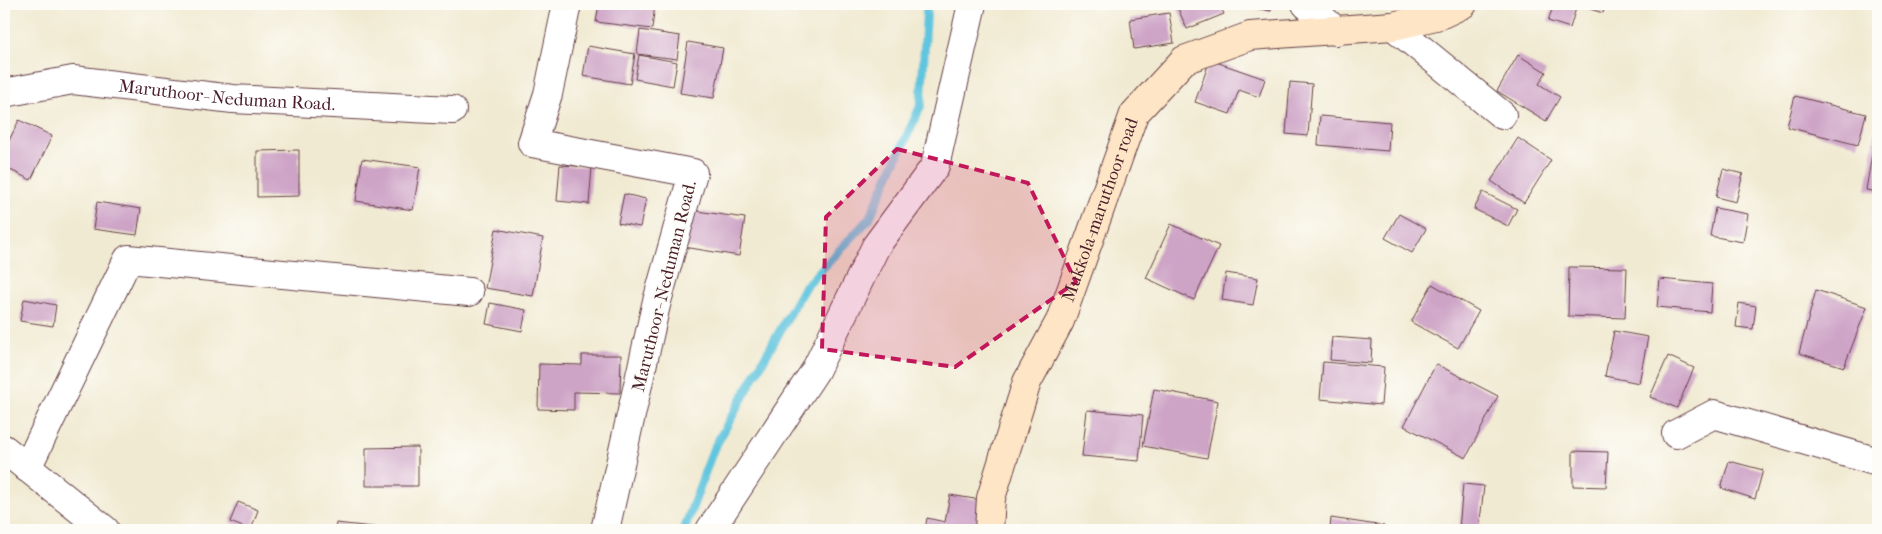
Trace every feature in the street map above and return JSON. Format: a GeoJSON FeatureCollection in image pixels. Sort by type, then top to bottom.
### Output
{"type":"FeatureCollection","features":[{"type":"Feature","properties":{"kind":"street","name":"Maruthoor- Neduman Road."},"geometry":{"type":"LineString","coordinates":[[567,4],[548,94],[532,143],[693,173],[656,306],[605,530]]}},
{"type":"Feature","properties":{"kind":"street"},"geometry":{"type":"LineString","coordinates":[[710,530],[815,372],[876,246],[935,166],[972,4]]}},
{"type":"Feature","properties":{"kind":"street"},"geometry":{"type":"LineString","coordinates":[[1306,4],[1336,31]]}},
{"type":"Feature","properties":{"kind":"street","name":"Mukkola-maruthoor road"},"geometry":{"type":"LineString","coordinates":[[989,530],[991,498],[1027,382],[1060,321],[1134,114],[1184,60],[1250,36],[1393,26],[1440,15],[1463,4]]}},
{"type":"Feature","properties":{"kind":"street"},"geometry":{"type":"LineString","coordinates":[[1393,26],[1502,115]]}},
{"type":"Feature","properties":{"kind":"street","name":"Maruthoor- Neduman Road."},"geometry":{"type":"LineString","coordinates":[[4,93],[73,80],[233,99],[452,110]]}},
{"type":"Feature","properties":{"kind":"street"},"geometry":{"type":"LineString","coordinates":[[26,468],[128,258],[469,292]]}},
{"type":"Feature","properties":{"kind":"street"},"geometry":{"type":"LineString","coordinates":[[1676,434],[1714,414],[1878,462]]}},
{"type":"Feature","properties":{"kind":"street"},"geometry":{"type":"LineString","coordinates":[[4,449],[105,530]]}},
{"type":"Feature","properties":{"kind":"highlighted area"},"geometry":{"type":"Polygon","coordinates":[[[897,149],[1028,183],[1076,282],[955,367],[822,349],[826,217],[897,149]]]}},
{"type":"Feature","properties":{"kind":"building"},"geometry":{"type":"Polygon","coordinates":[[[599,4],[655,4],[652,29],[596,22],[599,4]]]}},
{"type":"Feature","properties":{"kind":"building"},"geometry":{"type":"Polygon","coordinates":[[[1176,4],[1219,4],[1224,14],[1187,29],[1176,4]]]}},
{"type":"Feature","properties":{"kind":"building"},"geometry":{"type":"Polygon","coordinates":[[[1231,4],[1272,4],[1271,11],[1231,4]]]}},
{"type":"Feature","properties":{"kind":"building"},"geometry":{"type":"Polygon","coordinates":[[[1554,4],[1606,4],[1603,13],[1577,5],[1570,28],[1548,21],[1554,4]]]}},
{"type":"Feature","properties":{"kind":"building"},"geometry":{"type":"Polygon","coordinates":[[[1169,13],[1174,43],[1134,49],[1130,19],[1169,13]]]}},
{"type":"Feature","properties":{"kind":"building"},"geometry":{"type":"Polygon","coordinates":[[[640,30],[680,36],[677,59],[637,54],[640,30]]]}},
{"type":"Feature","properties":{"kind":"building"},"geometry":{"type":"Polygon","coordinates":[[[688,42],[723,48],[714,98],[680,93],[688,42]]]}},
{"type":"Feature","properties":{"kind":"building"},"geometry":{"type":"Polygon","coordinates":[[[588,46],[635,54],[630,84],[583,76],[588,46]]]}},
{"type":"Feature","properties":{"kind":"building"},"geometry":{"type":"Polygon","coordinates":[[[639,55],[677,62],[673,86],[635,79],[639,55]]]}},
{"type":"Feature","properties":{"kind":"building"},"geometry":{"type":"Polygon","coordinates":[[[1518,55],[1546,72],[1539,84],[1560,97],[1546,121],[1497,91],[1518,55]]]}},
{"type":"Feature","properties":{"kind":"building"},"geometry":{"type":"Polygon","coordinates":[[[1210,60],[1265,79],[1259,97],[1239,90],[1230,114],[1195,102],[1210,60]]]}},
{"type":"Feature","properties":{"kind":"building"},"geometry":{"type":"Polygon","coordinates":[[[1290,82],[1312,84],[1308,136],[1286,134],[1290,82]]]}},
{"type":"Feature","properties":{"kind":"building"},"geometry":{"type":"Polygon","coordinates":[[[1795,96],[1866,114],[1858,145],[1787,127],[1795,96]]]}},
{"type":"Feature","properties":{"kind":"building"},"geometry":{"type":"Polygon","coordinates":[[[1320,116],[1390,122],[1388,151],[1318,145],[1320,116]]]}},
{"type":"Feature","properties":{"kind":"building"},"geometry":{"type":"Polygon","coordinates":[[[19,120],[52,136],[31,180],[4,167],[4,151],[19,120]]]}},
{"type":"Feature","properties":{"kind":"building"},"geometry":{"type":"Polygon","coordinates":[[[1878,124],[1878,192],[1866,190],[1878,124]]]}},
{"type":"Feature","properties":{"kind":"building"},"geometry":{"type":"Polygon","coordinates":[[[1518,138],[1551,160],[1524,203],[1491,181],[1518,138]]]}},
{"type":"Feature","properties":{"kind":"building"},"geometry":{"type":"Polygon","coordinates":[[[299,150],[299,196],[257,197],[257,151],[299,150]]]}},
{"type":"Feature","properties":{"kind":"building"},"geometry":{"type":"Polygon","coordinates":[[[362,159],[420,167],[413,210],[356,201],[362,159]]]}},
{"type":"Feature","properties":{"kind":"building"},"geometry":{"type":"Polygon","coordinates":[[[560,165],[592,167],[589,204],[557,201],[560,165]]]}},
{"type":"Feature","properties":{"kind":"building"},"geometry":{"type":"Polygon","coordinates":[[[1723,169],[1743,174],[1736,202],[1716,197],[1723,169]]]}},
{"type":"Feature","properties":{"kind":"building"},"geometry":{"type":"Polygon","coordinates":[[[1483,192],[1517,209],[1508,226],[1474,209],[1483,192]]]}},
{"type":"Feature","properties":{"kind":"building"},"geometry":{"type":"Polygon","coordinates":[[[624,194],[646,199],[640,227],[618,223],[624,194]]]}},
{"type":"Feature","properties":{"kind":"building"},"geometry":{"type":"Polygon","coordinates":[[[97,202],[141,209],[137,235],[93,229],[97,202]]]}},
{"type":"Feature","properties":{"kind":"building"},"geometry":{"type":"Polygon","coordinates":[[[1715,208],[1748,214],[1743,242],[1710,236],[1715,208]]]}},
{"type":"Feature","properties":{"kind":"building"},"geometry":{"type":"Polygon","coordinates":[[[690,210],[745,218],[739,256],[684,247],[690,210]]]}},
{"type":"Feature","properties":{"kind":"building"},"geometry":{"type":"Polygon","coordinates":[[[1399,214],[1426,229],[1412,253],[1385,238],[1399,214]]]}},
{"type":"Feature","properties":{"kind":"building"},"geometry":{"type":"Polygon","coordinates":[[[1171,224],[1219,246],[1194,300],[1146,278],[1171,224]]]}},
{"type":"Feature","properties":{"kind":"building"},"geometry":{"type":"Polygon","coordinates":[[[496,229],[543,238],[533,296],[485,288],[496,229]]]}},
{"type":"Feature","properties":{"kind":"building"},"geometry":{"type":"Polygon","coordinates":[[[1569,267],[1627,268],[1625,318],[1568,316],[1569,267]]]}},
{"type":"Feature","properties":{"kind":"building"},"geometry":{"type":"Polygon","coordinates":[[[1226,273],[1258,278],[1253,305],[1222,300],[1226,273]]]}},
{"type":"Feature","properties":{"kind":"building"},"geometry":{"type":"Polygon","coordinates":[[[1660,279],[1712,284],[1710,312],[1657,307],[1660,279]]]}},
{"type":"Feature","properties":{"kind":"building"},"geometry":{"type":"Polygon","coordinates":[[[1432,284],[1479,311],[1458,348],[1411,322],[1432,284]]]}},
{"type":"Feature","properties":{"kind":"building"},"geometry":{"type":"Polygon","coordinates":[[[1816,290],[1867,307],[1844,367],[1799,353],[1816,290]]]}},
{"type":"Feature","properties":{"kind":"building"},"geometry":{"type":"Polygon","coordinates":[[[24,299],[56,305],[53,326],[20,321],[24,299]]]}},
{"type":"Feature","properties":{"kind":"building"},"geometry":{"type":"Polygon","coordinates":[[[490,303],[526,310],[522,331],[486,324],[490,303]]]}},
{"type":"Feature","properties":{"kind":"building"},"geometry":{"type":"Polygon","coordinates":[[[1739,303],[1756,306],[1753,329],[1736,327],[1739,303]]]}},
{"type":"Feature","properties":{"kind":"building"},"geometry":{"type":"Polygon","coordinates":[[[1614,331],[1648,337],[1639,383],[1605,376],[1614,331]]]}},
{"type":"Feature","properties":{"kind":"building"},"geometry":{"type":"Polygon","coordinates":[[[1332,337],[1372,340],[1371,363],[1330,360],[1332,337]]]}},
{"type":"Feature","properties":{"kind":"building"},"geometry":{"type":"Polygon","coordinates":[[[582,355],[621,355],[620,393],[574,392],[574,410],[538,409],[539,364],[582,365],[582,355]]]}},
{"type":"Feature","properties":{"kind":"building"},"geometry":{"type":"Polygon","coordinates":[[[1668,356],[1694,368],[1677,408],[1650,397],[1668,356]]]}},
{"type":"Feature","properties":{"kind":"building"},"geometry":{"type":"Polygon","coordinates":[[[1323,362],[1384,367],[1381,405],[1320,399],[1323,362]]]}},
{"type":"Feature","properties":{"kind":"building"},"geometry":{"type":"Polygon","coordinates":[[[1436,364],[1498,396],[1466,458],[1404,426],[1436,364]]]}},
{"type":"Feature","properties":{"kind":"building"},"geometry":{"type":"Polygon","coordinates":[[[1154,389],[1218,401],[1207,458],[1143,446],[1154,389]]]}},
{"type":"Feature","properties":{"kind":"building"},"geometry":{"type":"Polygon","coordinates":[[[1087,410],[1143,415],[1139,461],[1082,456],[1087,410]]]}},
{"type":"Feature","properties":{"kind":"building"},"geometry":{"type":"Polygon","coordinates":[[[418,447],[418,486],[366,486],[366,448],[418,447]]]}},
{"type":"Feature","properties":{"kind":"building"},"geometry":{"type":"Polygon","coordinates":[[[1573,451],[1608,452],[1606,487],[1573,486],[1573,451]]]}},
{"type":"Feature","properties":{"kind":"building"},"geometry":{"type":"Polygon","coordinates":[[[1729,461],[1763,470],[1755,499],[1721,488],[1729,461]]]}},
{"type":"Feature","properties":{"kind":"building"},"geometry":{"type":"Polygon","coordinates":[[[1463,484],[1484,486],[1479,530],[1459,530],[1463,484]]]}},
{"type":"Feature","properties":{"kind":"building"},"geometry":{"type":"Polygon","coordinates":[[[950,495],[987,501],[982,530],[925,530],[927,518],[945,522],[950,495]]]}},
{"type":"Feature","properties":{"kind":"building"},"geometry":{"type":"Polygon","coordinates":[[[238,502],[258,510],[251,530],[230,522],[238,502]]]}},
{"type":"Feature","properties":{"kind":"building"},"geometry":{"type":"Polygon","coordinates":[[[1331,518],[1384,526],[1384,530],[1330,530],[1331,518]]]}},
{"type":"Feature","properties":{"kind":"building"},"geometry":{"type":"Polygon","coordinates":[[[336,523],[391,529],[391,530],[335,530],[336,523]]]}},
{"type":"Feature","properties":{"kind":"waterway"},"geometry":{"type":"LineString","coordinates":[[684,530],[713,450],[804,288],[869,219],[921,105],[927,4]]}}]}
